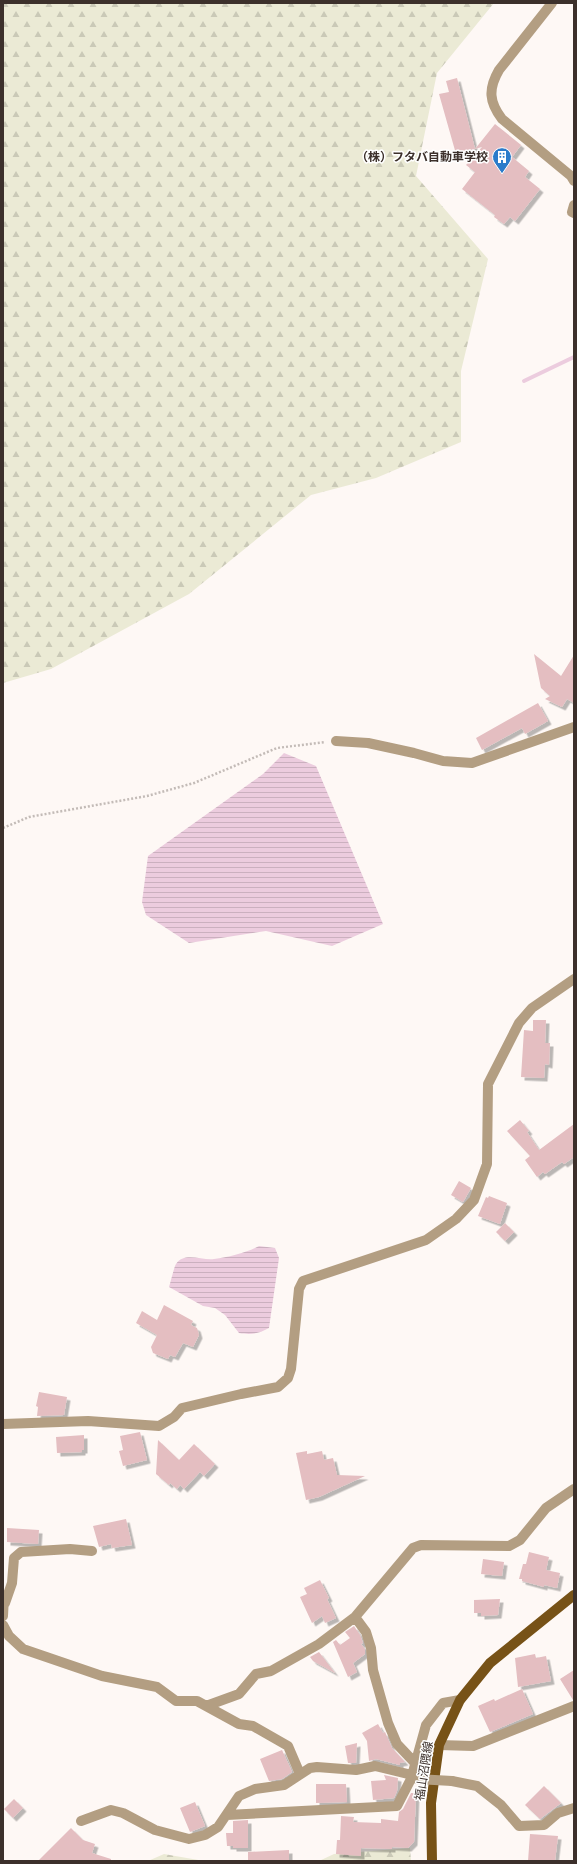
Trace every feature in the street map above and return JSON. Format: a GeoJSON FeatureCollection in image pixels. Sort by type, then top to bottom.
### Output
{"type":"FeatureCollection","features":[{"type":"Feature","properties":{"kind":"main road","name":"福山沼隈線"},"geometry":{"type":"LineString","coordinates":[[432,1861],[431,1803],[439,1745],[460,1700],[490,1663],[574,1595]]}},
{"type":"Feature","properties":{"kind":"street"},"geometry":{"type":"LineString","coordinates":[[552,3],[499,70],[492,81],[490,93],[494,109],[502,119],[571,176],[574,181]]}},
{"type":"Feature","properties":{"kind":"street"},"geometry":{"type":"LineString","coordinates":[[574,205],[572,212],[574,213]]}},
{"type":"Feature","properties":{"kind":"street"},"geometry":{"type":"LineString","coordinates":[[336,741],[368,743],[414,753],[443,762],[472,763],[574,727]]}},
{"type":"Feature","properties":{"kind":"street"},"geometry":{"type":"LineString","coordinates":[[3,1424],[88,1422],[159,1426],[174,1417],[182,1408],[278,1387],[288,1378],[291,1369],[299,1289],[303,1281],[426,1240],[456,1219],[474,1200],[487,1164],[488,1084],[519,1023],[532,1008],[574,979]]}},
{"type":"Feature","properties":{"kind":"street"},"geometry":{"type":"LineString","coordinates":[[206,1706],[239,1694],[256,1674],[271,1671],[312,1648],[355,1617],[413,1548],[421,1544],[509,1546],[520,1540],[546,1508],[574,1488]]}},
{"type":"Feature","properties":{"kind":"street"},"geometry":{"type":"LineString","coordinates":[[3,1616],[4,1598],[12,1583],[14,1558],[21,1552],[70,1549],[92,1551]]}},
{"type":"Feature","properties":{"kind":"street"},"geometry":{"type":"LineString","coordinates":[[355,1617],[366,1632],[371,1648],[373,1670],[388,1723],[397,1744],[415,1763]]}},
{"type":"Feature","properties":{"kind":"street"},"geometry":{"type":"LineString","coordinates":[[3,1624],[8,1636],[23,1649],[102,1676],[157,1687],[176,1701],[197,1701],[238,1724],[253,1726],[288,1746],[300,1774]]}},
{"type":"Feature","properties":{"kind":"street"},"geometry":{"type":"LineString","coordinates":[[227,1815],[397,1806],[413,1778],[415,1763],[426,1725],[443,1703],[460,1700]]}},
{"type":"Feature","properties":{"kind":"street"},"geometry":{"type":"LineString","coordinates":[[439,1745],[473,1746],[574,1706]]}},
{"type":"Feature","properties":{"kind":"street"},"geometry":{"type":"LineString","coordinates":[[81,1821],[111,1810],[123,1812],[155,1830],[189,1839],[205,1835],[218,1827],[238,1796],[255,1789],[284,1785],[307,1769],[317,1767],[356,1770],[374,1766],[413,1778],[452,1781],[478,1786],[501,1805],[519,1826],[544,1825],[558,1813],[574,1808]]}},
{"type":"Feature","properties":{"kind":"path"},"geometry":{"type":"LineString","coordinates":[[3,828],[30,817],[147,796],[194,783],[277,748],[336,741]]}},
{"type":"Feature","properties":{"kind":"green space"},"geometry":{"type":"Polygon","coordinates":[[[3,3],[494,3],[437,73],[416,176],[488,259],[461,371],[461,442],[376,478],[311,495],[189,594],[51,669],[3,683],[3,3]]]}},
{"type":"Feature","properties":{"kind":"green space"},"geometry":{"type":"Polygon","coordinates":[[[410,1848],[411,1861],[319,1861],[334,1854],[410,1848]]]}},
{"type":"Feature","properties":{"kind":"green space"},"geometry":{"type":"Polygon","coordinates":[[[164,1854],[204,1861],[148,1861],[164,1854]]]}},
{"type":"Feature","properties":{"kind":"shaded area"},"geometry":{"type":"Polygon","coordinates":[[[284,753],[316,766],[383,924],[332,946],[266,931],[189,943],[146,915],[142,902],[148,856],[263,774],[284,753]]]}},
{"type":"Feature","properties":{"kind":"shaded area"},"geometry":{"type":"Polygon","coordinates":[[[259,1246],[275,1248],[279,1258],[269,1328],[265,1330],[254,1334],[239,1333],[225,1315],[215,1308],[203,1306],[169,1287],[174,1268],[179,1260],[189,1257],[210,1259],[220,1258],[243,1253],[259,1246]]]}},
{"type":"Feature","properties":{"kind":"building"},"geometry":{"type":"Polygon","coordinates":[[[457,78],[475,149],[456,154],[439,94],[449,92],[446,81],[457,78]]]}},
{"type":"Feature","properties":{"kind":"building"},"geometry":{"type":"Polygon","coordinates":[[[495,124],[521,145],[512,157],[529,171],[525,177],[540,189],[515,221],[510,217],[504,224],[462,189],[475,172],[466,165],[482,147],[475,149],[495,124]]]}},
{"type":"Feature","properties":{"kind":"building"},"geometry":{"type":"Polygon","coordinates":[[[534,654],[561,676],[574,655],[574,703],[567,699],[562,707],[545,699],[550,696],[541,688],[534,654]]]}},
{"type":"Feature","properties":{"kind":"building"},"geometry":{"type":"Polygon","coordinates":[[[538,703],[548,721],[525,734],[522,728],[482,750],[476,738],[538,703]]]}},
{"type":"Feature","properties":{"kind":"building"},"geometry":{"type":"Polygon","coordinates":[[[533,1020],[546,1020],[545,1043],[550,1043],[549,1065],[545,1064],[544,1078],[521,1077],[524,1030],[533,1031],[533,1020]]]}},
{"type":"Feature","properties":{"kind":"building"},"geometry":{"type":"Polygon","coordinates":[[[520,1120],[529,1131],[527,1132],[539,1150],[574,1124],[574,1157],[564,1164],[562,1162],[545,1174],[543,1172],[537,1177],[525,1160],[530,1156],[507,1131],[520,1120]]]}},
{"type":"Feature","properties":{"kind":"building"},"geometry":{"type":"Polygon","coordinates":[[[459,1181],[471,1188],[463,1202],[451,1195],[459,1181]]]}},
{"type":"Feature","properties":{"kind":"building"},"geometry":{"type":"Polygon","coordinates":[[[489,1196],[507,1203],[500,1224],[478,1216],[486,1197],[488,1198],[489,1196]]]}},
{"type":"Feature","properties":{"kind":"building"},"geometry":{"type":"Polygon","coordinates":[[[505,1223],[514,1232],[505,1241],[496,1232],[505,1223]]]}},
{"type":"Feature","properties":{"kind":"building"},"geometry":{"type":"Polygon","coordinates":[[[164,1305],[193,1321],[191,1325],[197,1328],[199,1335],[193,1347],[183,1343],[175,1357],[170,1355],[168,1359],[153,1353],[151,1347],[157,1335],[136,1323],[142,1311],[157,1320],[164,1305]]]}},
{"type":"Feature","properties":{"kind":"building"},"geometry":{"type":"Polygon","coordinates":[[[39,1392],[67,1397],[64,1415],[37,1416],[38,1407],[36,1406],[39,1392]]]}},
{"type":"Feature","properties":{"kind":"building"},"geometry":{"type":"Polygon","coordinates":[[[140,1432],[147,1460],[123,1466],[119,1451],[123,1450],[120,1436],[140,1432]]]}},
{"type":"Feature","properties":{"kind":"building"},"geometry":{"type":"Polygon","coordinates":[[[84,1435],[84,1450],[82,1450],[82,1452],[57,1453],[56,1437],[84,1435]]]}},
{"type":"Feature","properties":{"kind":"building"},"geometry":{"type":"Polygon","coordinates":[[[158,1440],[179,1460],[194,1444],[215,1464],[204,1476],[200,1472],[184,1489],[180,1485],[177,1489],[170,1483],[169,1485],[156,1474],[158,1440]]]}},
{"type":"Feature","properties":{"kind":"building"},"geometry":{"type":"Polygon","coordinates":[[[307,1451],[307,1454],[322,1451],[324,1460],[333,1458],[337,1475],[365,1476],[319,1497],[306,1500],[296,1453],[307,1451]]]}},
{"type":"Feature","properties":{"kind":"building"},"geometry":{"type":"Polygon","coordinates":[[[126,1519],[132,1545],[112,1548],[111,1544],[99,1547],[93,1526],[126,1519]]]}},
{"type":"Feature","properties":{"kind":"building"},"geometry":{"type":"Polygon","coordinates":[[[7,1528],[39,1530],[38,1544],[7,1542],[7,1528]]]}},
{"type":"Feature","properties":{"kind":"building"},"geometry":{"type":"Polygon","coordinates":[[[529,1552],[549,1557],[546,1570],[560,1573],[557,1588],[544,1585],[544,1587],[519,1579],[523,1564],[526,1564],[529,1552]]]}},
{"type":"Feature","properties":{"kind":"building"},"geometry":{"type":"Polygon","coordinates":[[[483,1559],[504,1562],[502,1576],[481,1574],[483,1559]]]}},
{"type":"Feature","properties":{"kind":"building"},"geometry":{"type":"Polygon","coordinates":[[[320,1580],[329,1598],[327,1599],[336,1618],[325,1623],[322,1616],[312,1623],[300,1597],[307,1594],[304,1588],[320,1580]]]}},
{"type":"Feature","properties":{"kind":"building"},"geometry":{"type":"Polygon","coordinates":[[[500,1599],[498,1615],[481,1616],[481,1613],[474,1613],[474,1600],[500,1599]]]}},
{"type":"Feature","properties":{"kind":"building"},"geometry":{"type":"Polygon","coordinates":[[[354,1626],[360,1635],[363,1643],[361,1644],[365,1649],[365,1654],[353,1663],[357,1672],[348,1677],[333,1642],[336,1640],[340,1645],[350,1638],[345,1632],[354,1626]]]}},
{"type":"Feature","properties":{"kind":"building"},"geometry":{"type":"Polygon","coordinates":[[[319,1652],[335,1673],[313,1661],[310,1657],[319,1652]]]}},
{"type":"Feature","properties":{"kind":"building"},"geometry":{"type":"Polygon","coordinates":[[[535,1654],[536,1658],[546,1656],[551,1681],[518,1687],[515,1658],[535,1654]]]}},
{"type":"Feature","properties":{"kind":"building"},"geometry":{"type":"Polygon","coordinates":[[[574,1670],[574,1700],[573,1700],[560,1679],[574,1670]]]}},
{"type":"Feature","properties":{"kind":"building"},"geometry":{"type":"Polygon","coordinates":[[[522,1689],[533,1714],[490,1732],[478,1706],[494,1699],[495,1701],[522,1689]]]}},
{"type":"Feature","properties":{"kind":"building"},"geometry":{"type":"Polygon","coordinates":[[[378,1724],[383,1733],[385,1732],[392,1748],[405,1762],[400,1763],[400,1765],[376,1759],[369,1761],[367,1741],[362,1733],[378,1724]]]}},
{"type":"Feature","properties":{"kind":"building"},"geometry":{"type":"Polygon","coordinates":[[[357,1743],[356,1763],[348,1763],[345,1746],[357,1743]]]}},
{"type":"Feature","properties":{"kind":"building"},"geometry":{"type":"Polygon","coordinates":[[[282,1750],[292,1772],[282,1779],[269,1781],[260,1759],[282,1750]]]}},
{"type":"Feature","properties":{"kind":"building"},"geometry":{"type":"Polygon","coordinates":[[[384,1775],[398,1778],[397,1791],[394,1798],[373,1800],[371,1781],[386,1780],[384,1775]]]}},
{"type":"Feature","properties":{"kind":"building"},"geometry":{"type":"Polygon","coordinates":[[[316,1784],[346,1784],[347,1802],[316,1803],[316,1784]]]}},
{"type":"Feature","properties":{"kind":"building"},"geometry":{"type":"Polygon","coordinates":[[[544,1786],[561,1803],[540,1819],[525,1805],[544,1786]]]}},
{"type":"Feature","properties":{"kind":"building"},"geometry":{"type":"Polygon","coordinates":[[[411,1793],[416,1793],[414,1842],[408,1848],[361,1848],[361,1856],[336,1854],[337,1840],[340,1840],[341,1816],[354,1817],[353,1822],[381,1823],[381,1819],[398,1821],[399,1812],[403,1809],[411,1793]]]}},
{"type":"Feature","properties":{"kind":"building"},"geometry":{"type":"Polygon","coordinates":[[[14,1799],[23,1808],[13,1818],[4,1809],[14,1799]]]}},
{"type":"Feature","properties":{"kind":"building"},"geometry":{"type":"Polygon","coordinates":[[[195,1802],[205,1826],[190,1832],[180,1808],[195,1802]]]}},
{"type":"Feature","properties":{"kind":"building"},"geometry":{"type":"Polygon","coordinates":[[[248,1820],[248,1848],[233,1848],[233,1846],[227,1846],[226,1833],[233,1833],[233,1821],[248,1820]]]}},
{"type":"Feature","properties":{"kind":"building"},"geometry":{"type":"Polygon","coordinates":[[[71,1828],[83,1840],[95,1844],[92,1853],[111,1859],[111,1861],[38,1861],[71,1828]]]}},
{"type":"Feature","properties":{"kind":"building"},"geometry":{"type":"Polygon","coordinates":[[[530,1834],[558,1836],[555,1861],[528,1861],[530,1834]]]}},
{"type":"Feature","properties":{"kind":"building"},"geometry":{"type":"Polygon","coordinates":[[[289,1850],[289,1861],[248,1861],[248,1852],[289,1850]]]}},
{"type":"Feature","properties":{"kind":"waterway"},"geometry":{"type":"LineString","coordinates":[[524,381],[574,357]]}},
{"type":"Feature","properties":{"kind":"place","name":"（株）フタバ自動車学校"},"geometry":{"type":"Point","coordinates":[502,174]}}]}
